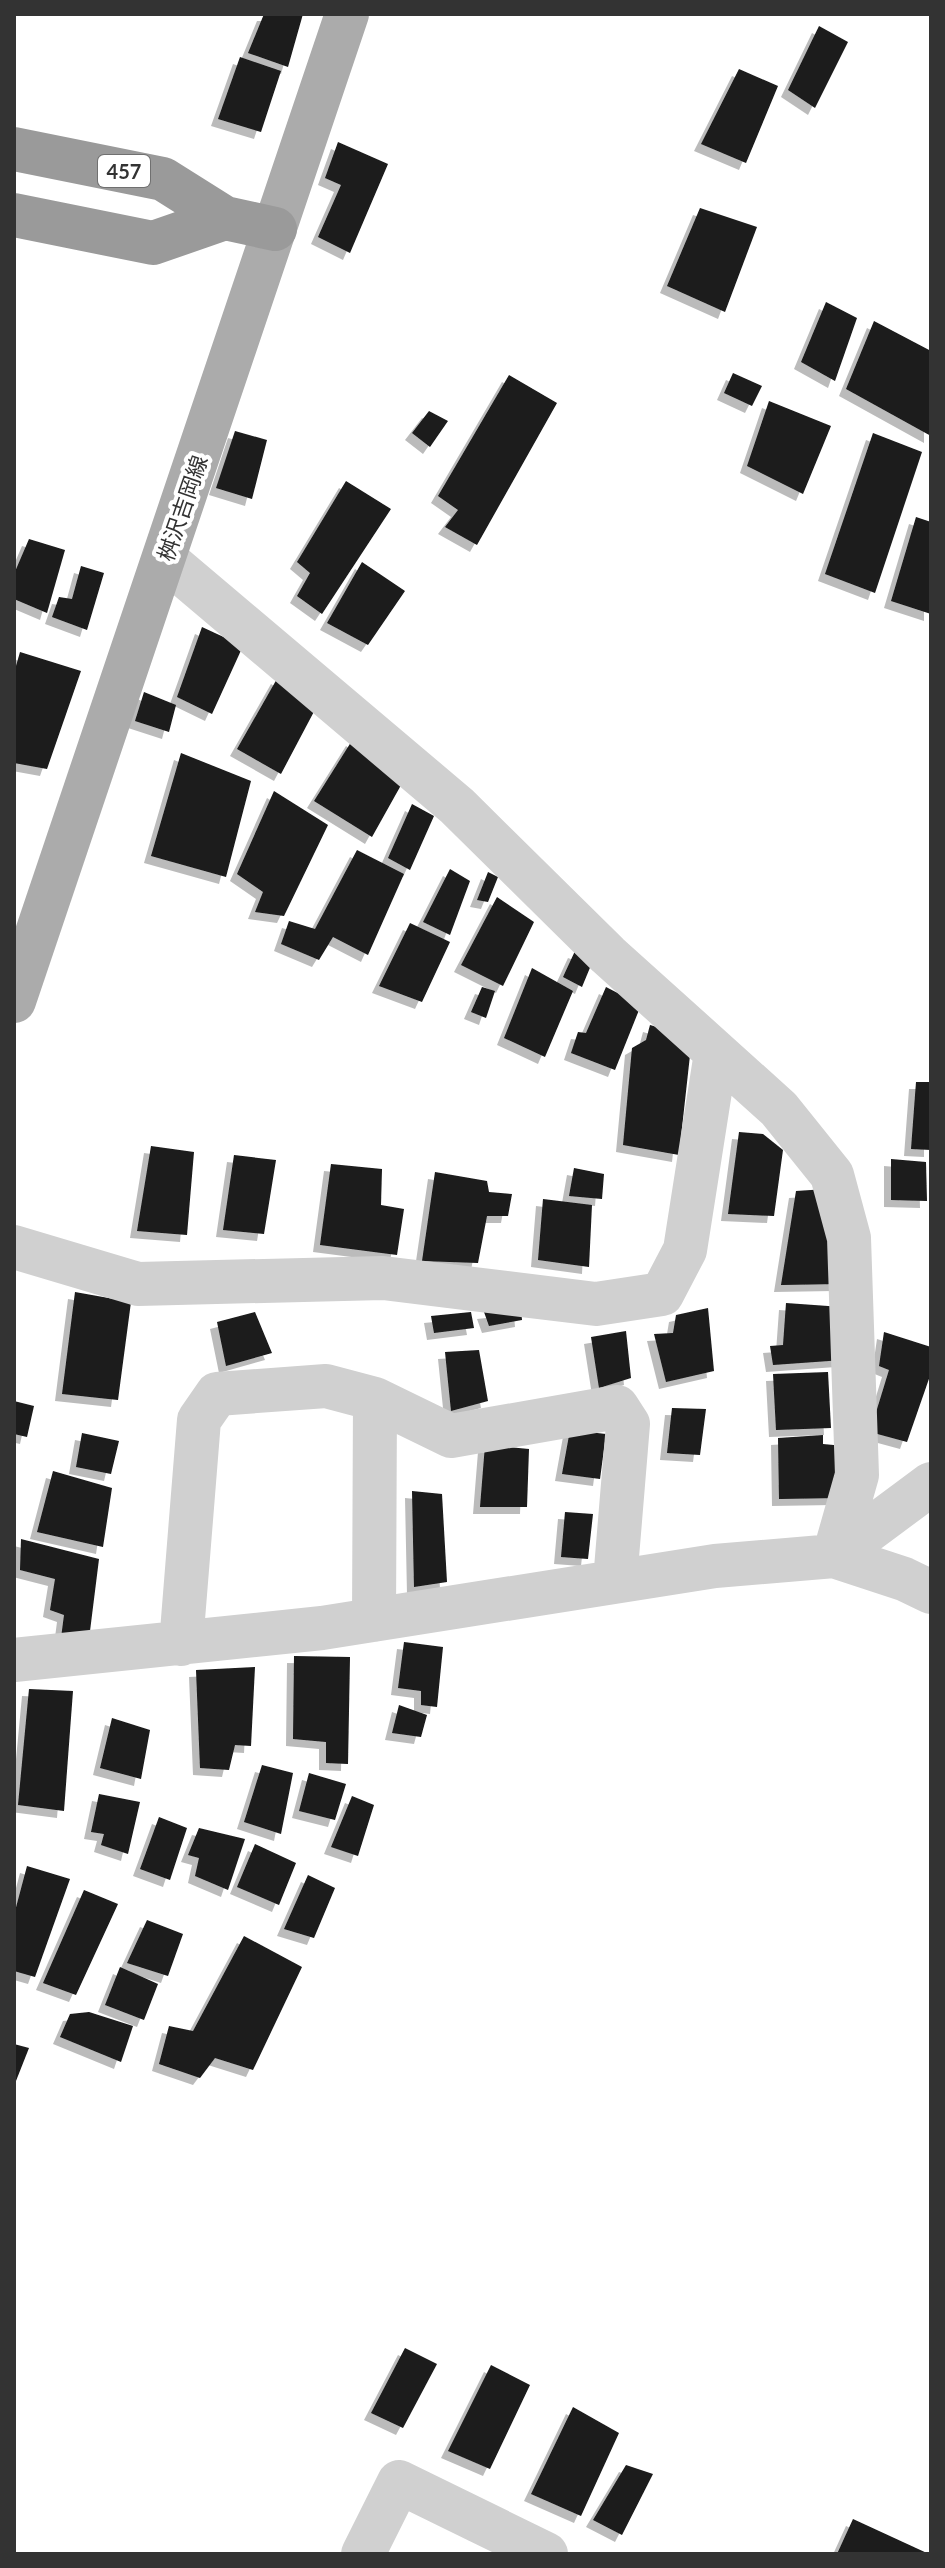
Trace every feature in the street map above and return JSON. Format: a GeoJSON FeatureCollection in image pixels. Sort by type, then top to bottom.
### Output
{"type":"FeatureCollection","features":[{"type":"Feature","properties":{"kind":"highway","name":"457"},"geometry":{"type":"LineString","coordinates":[[14,149],[163,179],[225,218],[275,229]]}},
{"type":"Feature","properties":{"kind":"highway"},"geometry":{"type":"LineString","coordinates":[[14,215],[153,243],[225,218]]}},
{"type":"Feature","properties":{"kind":"main road","name":"桝沢吉岡線"},"geometry":{"type":"LineString","coordinates":[[14,1001],[347,14]]}},
{"type":"Feature","properties":{"kind":"street"},"geometry":{"type":"LineString","coordinates":[[165,559],[457,806],[608,955],[779,1109],[832,1175],[849,1238],[857,1475],[834,1556]]}},
{"type":"Feature","properties":{"kind":"street"},"geometry":{"type":"LineString","coordinates":[[14,1247],[138,1284],[383,1278],[596,1304],[662,1294],[685,1250],[716,1053]]}},
{"type":"Feature","properties":{"kind":"street"},"geometry":{"type":"LineString","coordinates":[[181,1644],[199,1420],[217,1394],[326,1386],[375,1399],[451,1436],[617,1407],[628,1424],[615,1581]]}},
{"type":"Feature","properties":{"kind":"street"},"geometry":{"type":"LineString","coordinates":[[374,1620],[375,1399]]}},
{"type":"Feature","properties":{"kind":"street"},"geometry":{"type":"LineString","coordinates":[[834,1556],[931,1484]]}},
{"type":"Feature","properties":{"kind":"street"},"geometry":{"type":"LineString","coordinates":[[14,1660],[181,1644],[374,1620],[715,1566],[834,1556],[904,1579],[931,1592]]}},
{"type":"Feature","properties":{"kind":"street"},"geometry":{"type":"LineString","coordinates":[[363,2554],[399,2482],[546,2554]]}},
{"type":"Feature","properties":{"kind":"building"},"geometry":{"type":"Polygon","coordinates":[[[264,14],[303,14],[288,67],[248,53],[264,14]]]}},
{"type":"Feature","properties":{"kind":"building"},"geometry":{"type":"Polygon","coordinates":[[[819,26],[848,42],[815,108],[788,90],[819,26]]]}},
{"type":"Feature","properties":{"kind":"building"},"geometry":{"type":"Polygon","coordinates":[[[240,57],[281,71],[261,132],[218,119],[240,57]]]}},
{"type":"Feature","properties":{"kind":"building"},"geometry":{"type":"Polygon","coordinates":[[[739,69],[778,86],[746,163],[701,144],[739,69]]]}},
{"type":"Feature","properties":{"kind":"building"},"geometry":{"type":"Polygon","coordinates":[[[338,142],[388,164],[350,253],[318,237],[341,185],[325,178],[338,142]]]}},
{"type":"Feature","properties":{"kind":"building"},"geometry":{"type":"Polygon","coordinates":[[[700,208],[757,227],[725,312],[667,286],[700,208]]]}},
{"type":"Feature","properties":{"kind":"building"},"geometry":{"type":"Polygon","coordinates":[[[826,302],[857,318],[835,381],[801,362],[826,302]]]}},
{"type":"Feature","properties":{"kind":"building"},"geometry":{"type":"Polygon","coordinates":[[[874,321],[931,351],[931,436],[846,389],[874,321]]]}},
{"type":"Feature","properties":{"kind":"building"},"geometry":{"type":"Polygon","coordinates":[[[733,373],[762,386],[752,406],[724,393],[733,373]]]}},
{"type":"Feature","properties":{"kind":"building"},"geometry":{"type":"Polygon","coordinates":[[[509,375],[557,403],[477,545],[445,527],[458,510],[438,496],[509,375]]]}},
{"type":"Feature","properties":{"kind":"building"},"geometry":{"type":"Polygon","coordinates":[[[769,401],[831,426],[803,494],[747,466],[769,401]]]}},
{"type":"Feature","properties":{"kind":"building"},"geometry":{"type":"Polygon","coordinates":[[[429,411],[448,421],[430,447],[412,433],[429,411]]]}},
{"type":"Feature","properties":{"kind":"building"},"geometry":{"type":"Polygon","coordinates":[[[235,431],[267,440],[252,499],[216,488],[235,431]]]}},
{"type":"Feature","properties":{"kind":"building"},"geometry":{"type":"Polygon","coordinates":[[[873,433],[922,452],[875,593],[825,574],[873,433]]]}},
{"type":"Feature","properties":{"kind":"building"},"geometry":{"type":"Polygon","coordinates":[[[346,481],[391,509],[322,614],[297,596],[310,573],[297,562],[346,481]]]}},
{"type":"Feature","properties":{"kind":"building"},"geometry":{"type":"Polygon","coordinates":[[[916,517],[931,522],[931,614],[891,601],[916,517]]]}},
{"type":"Feature","properties":{"kind":"building"},"geometry":{"type":"Polygon","coordinates":[[[29,539],[65,550],[47,613],[14,599],[14,574],[29,539]]]}},
{"type":"Feature","properties":{"kind":"building"},"geometry":{"type":"Polygon","coordinates":[[[362,562],[405,591],[368,645],[327,623],[362,562]]]}},
{"type":"Feature","properties":{"kind":"building"},"geometry":{"type":"Polygon","coordinates":[[[81,566],[104,573],[87,630],[52,617],[59,597],[72,599],[81,566]]]}},
{"type":"Feature","properties":{"kind":"building"},"geometry":{"type":"Polygon","coordinates":[[[202,627],[243,646],[212,714],[177,697],[202,627]]]}},
{"type":"Feature","properties":{"kind":"building"},"geometry":{"type":"Polygon","coordinates":[[[20,652],[81,671],[47,769],[14,763],[14,673],[20,652]]]}},
{"type":"Feature","properties":{"kind":"building"},"geometry":{"type":"Polygon","coordinates":[[[278,677],[318,704],[281,774],[237,749],[278,677]]]}},
{"type":"Feature","properties":{"kind":"building"},"geometry":{"type":"Polygon","coordinates":[[[144,692],[176,705],[169,732],[135,721],[144,692]]]}},
{"type":"Feature","properties":{"kind":"building"},"geometry":{"type":"Polygon","coordinates":[[[353,739],[405,778],[372,837],[314,801],[353,739]]]}},
{"type":"Feature","properties":{"kind":"building"},"geometry":{"type":"Polygon","coordinates":[[[181,753],[251,781],[226,877],[151,856],[181,753]]]}},
{"type":"Feature","properties":{"kind":"building"},"geometry":{"type":"Polygon","coordinates":[[[274,791],[328,825],[284,916],[255,912],[263,892],[237,874],[274,791]]]}},
{"type":"Feature","properties":{"kind":"building"},"geometry":{"type":"Polygon","coordinates":[[[412,804],[434,816],[410,870],[388,858],[412,804]]]}},
{"type":"Feature","properties":{"kind":"building"},"geometry":{"type":"Polygon","coordinates":[[[357,850],[404,874],[368,955],[333,937],[319,960],[281,944],[289,921],[315,929],[357,850]]]}},
{"type":"Feature","properties":{"kind":"building"},"geometry":{"type":"Polygon","coordinates":[[[450,869],[470,881],[450,935],[423,922],[450,869]]]}},
{"type":"Feature","properties":{"kind":"building"},"geometry":{"type":"Polygon","coordinates":[[[488,872],[498,877],[488,902],[477,900],[488,872]]]}},
{"type":"Feature","properties":{"kind":"building"},"geometry":{"type":"Polygon","coordinates":[[[497,897],[534,922],[503,986],[461,965],[497,897]]]}},
{"type":"Feature","properties":{"kind":"building"},"geometry":{"type":"Polygon","coordinates":[[[410,923],[450,942],[422,1002],[379,986],[410,923]]]}},
{"type":"Feature","properties":{"kind":"building"},"geometry":{"type":"Polygon","coordinates":[[[575,951],[594,958],[582,987],[563,977],[575,951]]]}},
{"type":"Feature","properties":{"kind":"building"},"geometry":{"type":"Polygon","coordinates":[[[532,968],[573,991],[545,1057],[504,1038],[532,968]]]}},
{"type":"Feature","properties":{"kind":"building"},"geometry":{"type":"Polygon","coordinates":[[[482,987],[495,991],[486,1018],[471,1012],[482,987]]]}},
{"type":"Feature","properties":{"kind":"building"},"geometry":{"type":"Polygon","coordinates":[[[606,987],[641,1005],[615,1070],[571,1053],[578,1032],[586,1033],[606,987]]]}},
{"type":"Feature","properties":{"kind":"building"},"geometry":{"type":"Polygon","coordinates":[[[650,1025],[692,1037],[679,1155],[623,1145],[632,1048],[646,1040],[650,1025]]]}},
{"type":"Feature","properties":{"kind":"building"},"geometry":{"type":"Polygon","coordinates":[[[916,1082],[931,1082],[931,1150],[911,1149],[916,1082]]]}},
{"type":"Feature","properties":{"kind":"building"},"geometry":{"type":"Polygon","coordinates":[[[739,1132],[763,1134],[783,1150],[774,1216],[728,1214],[739,1132]]]}},
{"type":"Feature","properties":{"kind":"building"},"geometry":{"type":"Polygon","coordinates":[[[151,1146],[194,1152],[187,1235],[137,1231],[151,1146]]]}},
{"type":"Feature","properties":{"kind":"building"},"geometry":{"type":"Polygon","coordinates":[[[234,1155],[276,1160],[264,1234],[223,1230],[234,1155]]]}},
{"type":"Feature","properties":{"kind":"building"},"geometry":{"type":"Polygon","coordinates":[[[891,1159],[926,1162],[927,1201],[891,1200],[891,1159]]]}},
{"type":"Feature","properties":{"kind":"building"},"geometry":{"type":"Polygon","coordinates":[[[331,1164],[382,1169],[381,1205],[404,1209],[397,1255],[320,1245],[331,1164]]]}},
{"type":"Feature","properties":{"kind":"building"},"geometry":{"type":"Polygon","coordinates":[[[574,1168],[604,1174],[602,1199],[569,1196],[574,1168]]]}},
{"type":"Feature","properties":{"kind":"building"},"geometry":{"type":"Polygon","coordinates":[[[435,1172],[487,1181],[489,1192],[512,1194],[508,1216],[487,1216],[478,1263],[422,1261],[435,1172]]]}},
{"type":"Feature","properties":{"kind":"building"},"geometry":{"type":"Polygon","coordinates":[[[826,1189],[840,1284],[781,1285],[796,1191],[826,1189]]]}},
{"type":"Feature","properties":{"kind":"building"},"geometry":{"type":"Polygon","coordinates":[[[543,1199],[592,1205],[589,1267],[538,1260],[543,1199]]]}},
{"type":"Feature","properties":{"kind":"building"},"geometry":{"type":"Polygon","coordinates":[[[75,1292],[131,1302],[118,1400],[62,1394],[75,1292]]]}},
{"type":"Feature","properties":{"kind":"building"},"geometry":{"type":"Polygon","coordinates":[[[786,1303],[842,1307],[843,1360],[773,1365],[770,1346],[783,1345],[786,1303]]]}},
{"type":"Feature","properties":{"kind":"building"},"geometry":{"type":"Polygon","coordinates":[[[521,1308],[522,1320],[489,1326],[484,1312],[521,1308]]]}},
{"type":"Feature","properties":{"kind":"building"},"geometry":{"type":"Polygon","coordinates":[[[708,1308],[714,1371],[666,1382],[654,1334],[673,1333],[676,1315],[708,1308]]]}},
{"type":"Feature","properties":{"kind":"building"},"geometry":{"type":"Polygon","coordinates":[[[255,1312],[272,1353],[226,1366],[217,1322],[255,1312]]]}},
{"type":"Feature","properties":{"kind":"building"},"geometry":{"type":"Polygon","coordinates":[[[471,1312],[474,1328],[434,1333],[431,1316],[471,1312]]]}},
{"type":"Feature","properties":{"kind":"building"},"geometry":{"type":"Polygon","coordinates":[[[626,1331],[631,1378],[599,1388],[591,1337],[626,1331]]]}},
{"type":"Feature","properties":{"kind":"building"},"geometry":{"type":"Polygon","coordinates":[[[884,1332],[931,1347],[931,1373],[907,1442],[870,1432],[889,1370],[879,1366],[884,1332]]]}},
{"type":"Feature","properties":{"kind":"building"},"geometry":{"type":"Polygon","coordinates":[[[479,1350],[488,1401],[451,1411],[445,1352],[479,1350]]]}},
{"type":"Feature","properties":{"kind":"building"},"geometry":{"type":"Polygon","coordinates":[[[828,1372],[831,1428],[776,1430],[773,1374],[828,1372]]]}},
{"type":"Feature","properties":{"kind":"building"},"geometry":{"type":"Polygon","coordinates":[[[14,1401],[34,1406],[27,1437],[14,1434],[14,1401]]]}},
{"type":"Feature","properties":{"kind":"building"},"geometry":{"type":"Polygon","coordinates":[[[672,1408],[706,1409],[700,1455],[667,1453],[672,1408]]]}},
{"type":"Feature","properties":{"kind":"building"},"geometry":{"type":"Polygon","coordinates":[[[570,1430],[606,1434],[600,1479],[562,1474],[570,1430]]]}},
{"type":"Feature","properties":{"kind":"building"},"geometry":{"type":"Polygon","coordinates":[[[82,1433],[119,1441],[111,1474],[76,1467],[82,1433]]]}},
{"type":"Feature","properties":{"kind":"building"},"geometry":{"type":"Polygon","coordinates":[[[823,1435],[823,1444],[844,1446],[840,1498],[779,1499],[778,1438],[823,1435]]]}},
{"type":"Feature","properties":{"kind":"building"},"geometry":{"type":"Polygon","coordinates":[[[485,1445],[529,1449],[527,1507],[480,1507],[485,1445]]]}},
{"type":"Feature","properties":{"kind":"building"},"geometry":{"type":"Polygon","coordinates":[[[53,1471],[112,1488],[103,1547],[37,1532],[53,1471]]]}},
{"type":"Feature","properties":{"kind":"building"},"geometry":{"type":"Polygon","coordinates":[[[412,1491],[442,1494],[447,1582],[414,1587],[412,1491]]]}},
{"type":"Feature","properties":{"kind":"building"},"geometry":{"type":"Polygon","coordinates":[[[565,1512],[593,1514],[588,1559],[561,1557],[565,1512]]]}},
{"type":"Feature","properties":{"kind":"building"},"geometry":{"type":"Polygon","coordinates":[[[21,1539],[99,1559],[89,1639],[61,1638],[64,1615],[50,1610],[55,1579],[20,1570],[21,1539]]]}},
{"type":"Feature","properties":{"kind":"building"},"geometry":{"type":"Polygon","coordinates":[[[404,1642],[443,1647],[437,1707],[421,1705],[421,1691],[398,1688],[404,1642]]]}},
{"type":"Feature","properties":{"kind":"building"},"geometry":{"type":"Polygon","coordinates":[[[294,1656],[350,1657],[348,1764],[326,1763],[326,1742],[293,1739],[294,1656]]]}},
{"type":"Feature","properties":{"kind":"building"},"geometry":{"type":"Polygon","coordinates":[[[255,1667],[251,1746],[235,1745],[229,1770],[200,1768],[196,1670],[255,1667]]]}},
{"type":"Feature","properties":{"kind":"building"},"geometry":{"type":"Polygon","coordinates":[[[29,1689],[73,1691],[64,1811],[18,1805],[29,1689]]]}},
{"type":"Feature","properties":{"kind":"building"},"geometry":{"type":"Polygon","coordinates":[[[399,1705],[427,1715],[421,1737],[392,1733],[399,1705]]]}},
{"type":"Feature","properties":{"kind":"building"},"geometry":{"type":"Polygon","coordinates":[[[112,1718],[150,1730],[141,1779],[100,1768],[112,1718]]]}},
{"type":"Feature","properties":{"kind":"building"},"geometry":{"type":"Polygon","coordinates":[[[262,1765],[293,1773],[281,1834],[244,1822],[262,1765]]]}},
{"type":"Feature","properties":{"kind":"building"},"geometry":{"type":"Polygon","coordinates":[[[309,1773],[346,1784],[335,1820],[299,1811],[309,1773]]]}},
{"type":"Feature","properties":{"kind":"building"},"geometry":{"type":"Polygon","coordinates":[[[99,1794],[140,1802],[128,1854],[101,1845],[104,1834],[91,1832],[99,1794]]]}},
{"type":"Feature","properties":{"kind":"building"},"geometry":{"type":"Polygon","coordinates":[[[352,1796],[374,1805],[358,1856],[331,1847],[352,1796]]]}},
{"type":"Feature","properties":{"kind":"building"},"geometry":{"type":"Polygon","coordinates":[[[159,1817],[187,1828],[170,1880],[140,1869],[159,1817]]]}},
{"type":"Feature","properties":{"kind":"building"},"geometry":{"type":"Polygon","coordinates":[[[199,1828],[245,1839],[228,1890],[195,1876],[199,1858],[188,1855],[199,1828]]]}},
{"type":"Feature","properties":{"kind":"building"},"geometry":{"type":"Polygon","coordinates":[[[255,1844],[296,1863],[279,1905],[237,1887],[255,1844]]]}},
{"type":"Feature","properties":{"kind":"building"},"geometry":{"type":"Polygon","coordinates":[[[27,1866],[70,1879],[35,1977],[14,1971],[14,1915],[27,1866]]]}},
{"type":"Feature","properties":{"kind":"building"},"geometry":{"type":"Polygon","coordinates":[[[308,1875],[335,1888],[314,1938],[284,1929],[308,1875]]]}},
{"type":"Feature","properties":{"kind":"building"},"geometry":{"type":"Polygon","coordinates":[[[84,1890],[118,1904],[76,1995],[43,1983],[84,1890]]]}},
{"type":"Feature","properties":{"kind":"building"},"geometry":{"type":"Polygon","coordinates":[[[147,1920],[183,1934],[168,1976],[127,1963],[147,1920]]]}},
{"type":"Feature","properties":{"kind":"building"},"geometry":{"type":"Polygon","coordinates":[[[244,1936],[302,1967],[253,2070],[215,2058],[200,2078],[159,2064],[169,2026],[193,2031],[244,1936]]]}},
{"type":"Feature","properties":{"kind":"building"},"geometry":{"type":"Polygon","coordinates":[[[120,1967],[158,1984],[144,2020],[105,2005],[120,1967]]]}},
{"type":"Feature","properties":{"kind":"building"},"geometry":{"type":"Polygon","coordinates":[[[89,2012],[133,2026],[121,2062],[60,2037],[70,2014],[89,2012]]]}},
{"type":"Feature","properties":{"kind":"building"},"geometry":{"type":"Polygon","coordinates":[[[14,2044],[29,2048],[14,2086],[14,2044]]]}},
{"type":"Feature","properties":{"kind":"building"},"geometry":{"type":"Polygon","coordinates":[[[405,2348],[437,2364],[403,2428],[371,2413],[405,2348]]]}},
{"type":"Feature","properties":{"kind":"building"},"geometry":{"type":"Polygon","coordinates":[[[491,2365],[530,2385],[490,2469],[448,2451],[491,2365]]]}},
{"type":"Feature","properties":{"kind":"building"},"geometry":{"type":"Polygon","coordinates":[[[573,2407],[619,2433],[581,2516],[531,2494],[573,2407]]]}},
{"type":"Feature","properties":{"kind":"building"},"geometry":{"type":"Polygon","coordinates":[[[626,2465],[653,2474],[622,2535],[593,2520],[626,2465]]]}},
{"type":"Feature","properties":{"kind":"building"},"geometry":{"type":"Polygon","coordinates":[[[853,2519],[929,2554],[837,2554],[853,2519]]]}}]}
